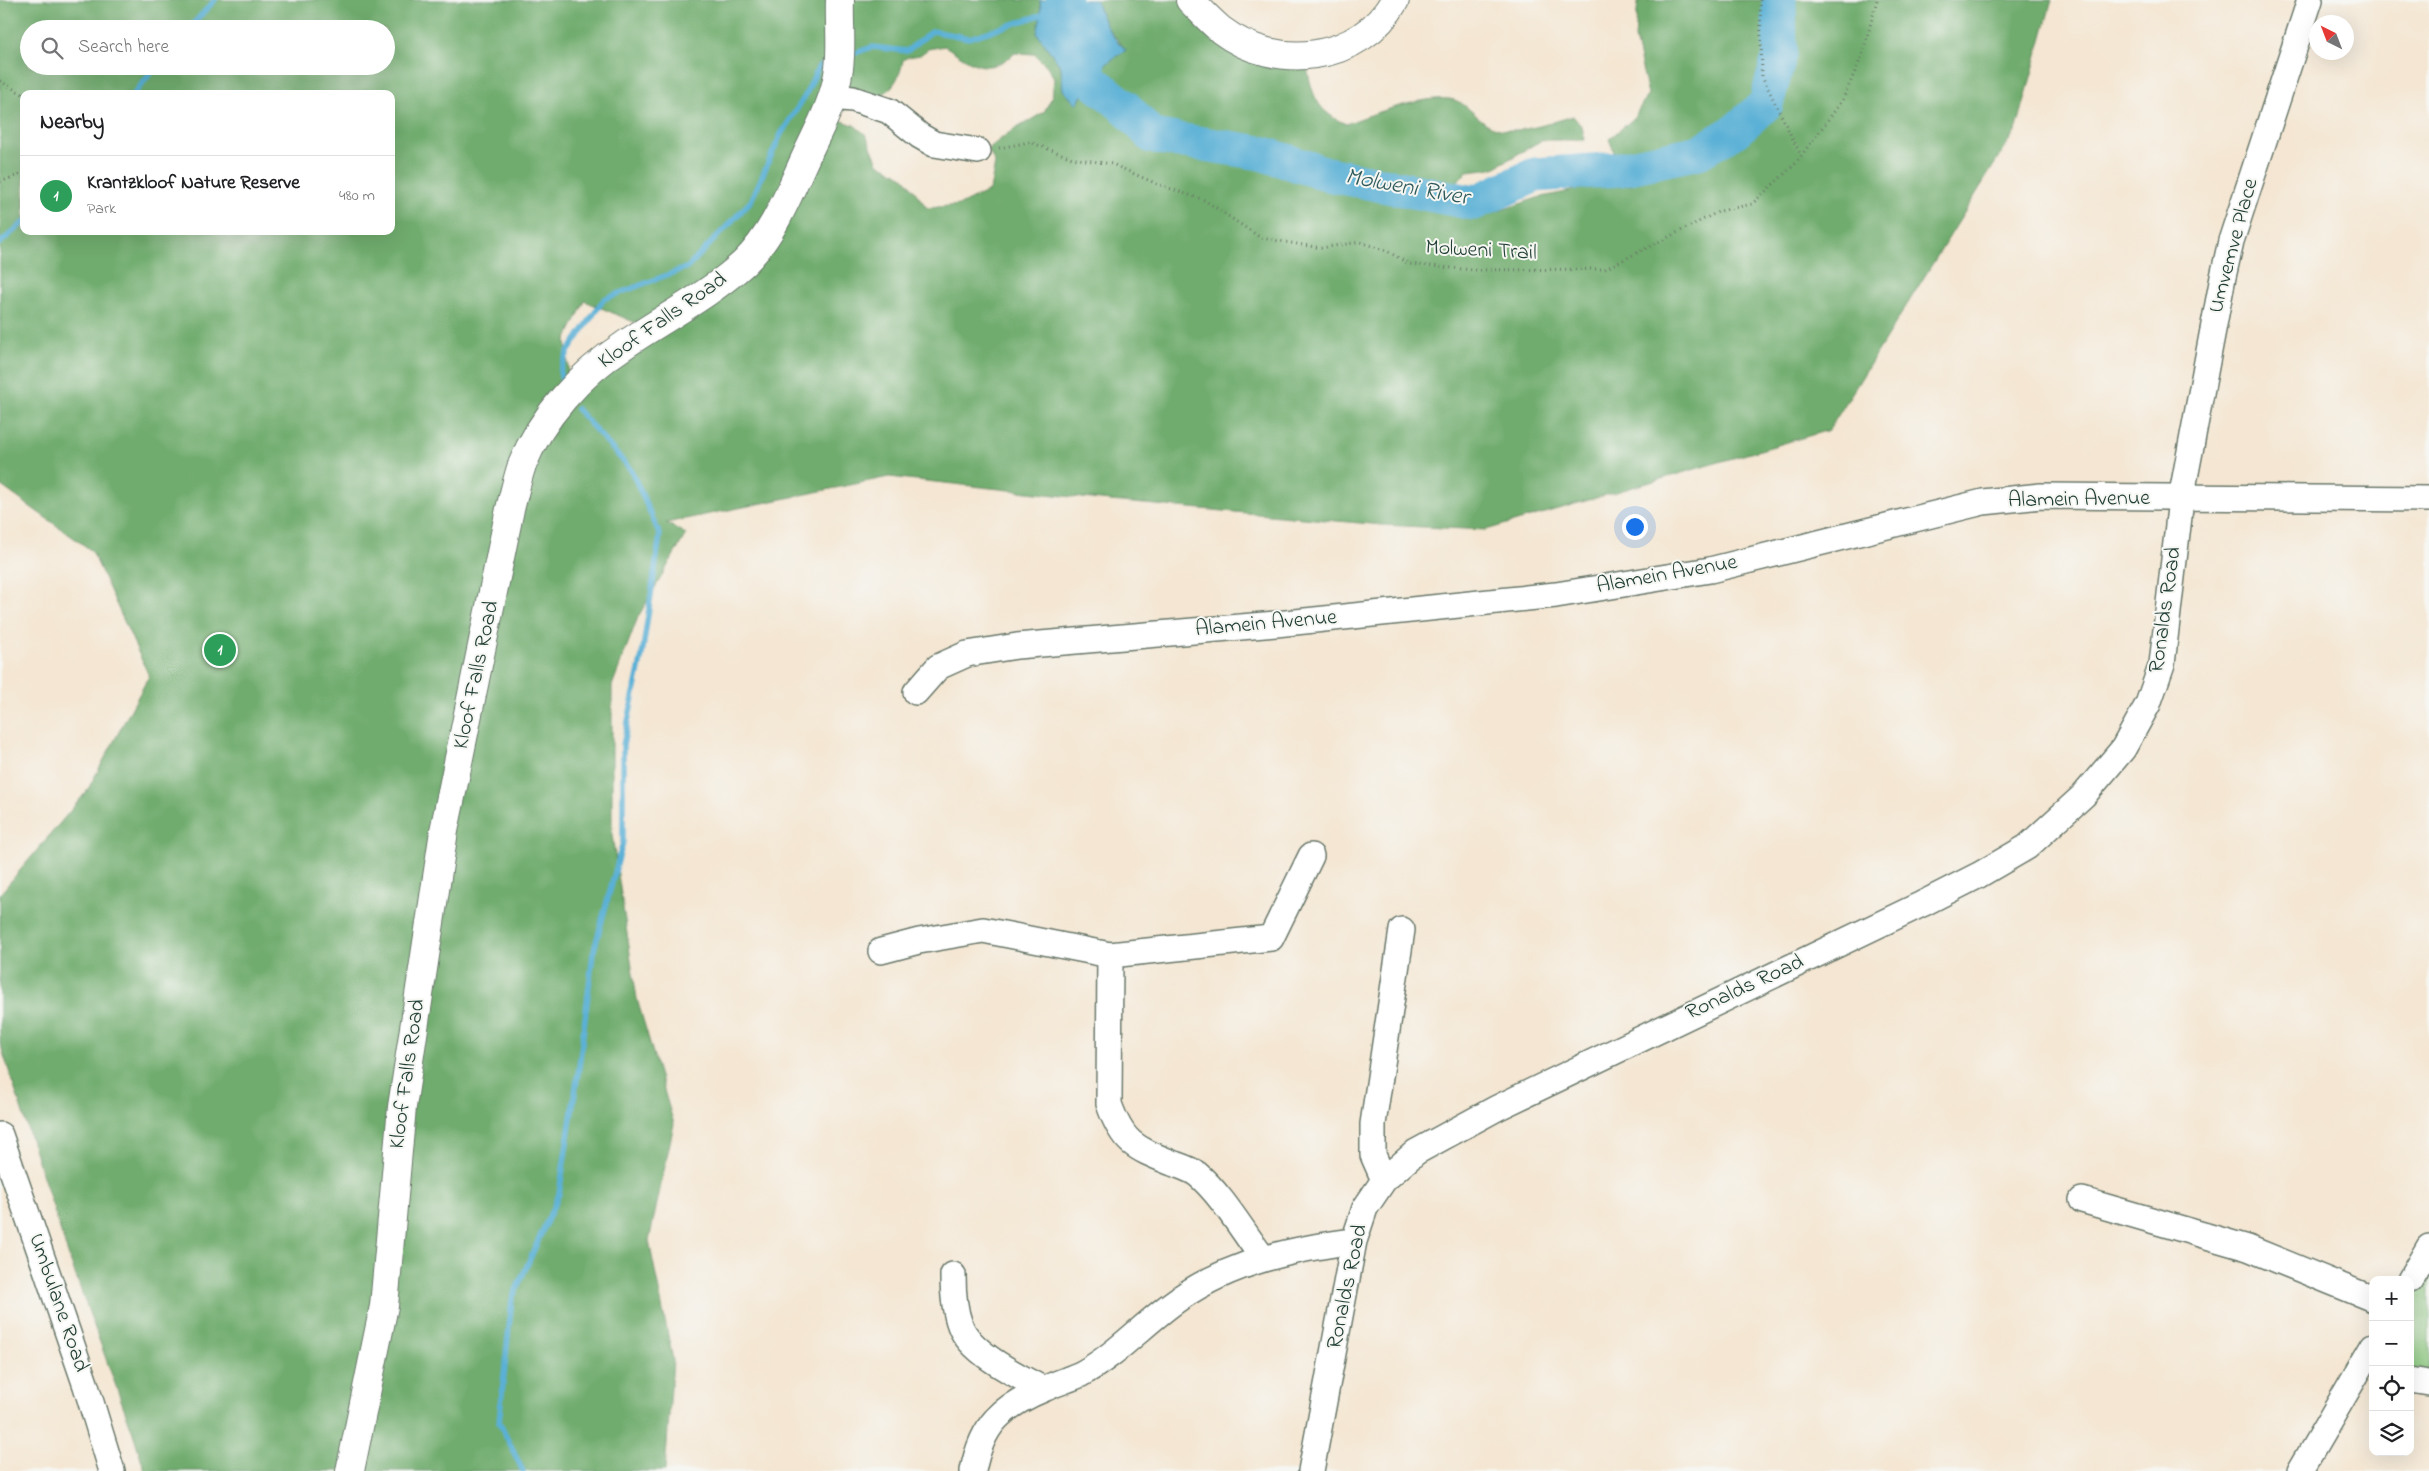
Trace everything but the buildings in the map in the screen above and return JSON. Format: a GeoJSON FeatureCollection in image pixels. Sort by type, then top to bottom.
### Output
{"type":"FeatureCollection","features":[{"type":"Feature","properties":{"kind":"main road","name":"Kloof Falls Road"},"geometry":{"type":"LineString","coordinates":[[350,1471],[384,1306],[402,1108],[444,831],[510,509],[522,465],[542,428],[567,394],[588,374],[621,346],[722,280],[744,262],[767,236],[826,116],[832,97],[839,60],[840,0]]}},
{"type":"Feature","properties":{"kind":"main road"},"geometry":{"type":"LineString","coordinates":[[1190,0],[1221,30],[1235,38],[1275,54],[1304,56],[1336,50],[1364,36],[1380,23],[1395,0]]}},
{"type":"Feature","properties":{"kind":"street","name":"Umvemve Place"},"geometry":{"type":"LineString","coordinates":[[2181,499],[2222,276],[2231,240],[2310,0]]}},
{"type":"Feature","properties":{"kind":"street"},"geometry":{"type":"LineString","coordinates":[[832,97],[853,99],[889,111],[920,136],[934,144],[978,151]]}},
{"type":"Feature","properties":{"kind":"street","name":"Alamein Avenue"},"geometry":{"type":"LineString","coordinates":[[916,692],[938,667],[967,654],[1017,646],[1276,624],[1556,595],[1710,570],[1983,502],[2041,496],[2181,499],[2429,499]]}},
{"type":"Feature","properties":{"kind":"street","name":"Ronalds Road"},"geometry":{"type":"LineString","coordinates":[[1311,1471],[1354,1241],[1365,1208],[1384,1180],[1416,1152],[1497,1108],[1922,904],[2027,848],[2084,795],[2123,749],[2148,704],[2162,664],[2181,499]]}},
{"type":"Feature","properties":{"kind":"street"},"geometry":{"type":"LineString","coordinates":[[882,951],[919,941],[983,930],[1110,955],[1272,937],[1311,856]]}},
{"type":"Feature","properties":{"kind":"street"},"geometry":{"type":"LineString","coordinates":[[1384,1180],[1374,1155],[1372,1124],[1402,930]]}},
{"type":"Feature","properties":{"kind":"street"},"geometry":{"type":"LineString","coordinates":[[1110,955],[1109,1104],[1116,1124],[1128,1141],[1143,1151],[1195,1173],[1212,1190],[1264,1258]]}},
{"type":"Feature","properties":{"kind":"street","name":"Umbulane Road"},"geometry":{"type":"LineString","coordinates":[[0,1136],[83,1377],[112,1471]]}},
{"type":"Feature","properties":{"kind":"street"},"geometry":{"type":"LineString","coordinates":[[2082,1200],[2248,1248],[2369,1297]]}},
{"type":"Feature","properties":{"kind":"street"},"geometry":{"type":"LineString","coordinates":[[973,1471],[976,1454],[985,1431],[997,1416],[1016,1403],[1043,1389],[1081,1374],[1107,1356],[1180,1298],[1218,1275],[1264,1258],[1303,1248],[1354,1241]]}},
{"type":"Feature","properties":{"kind":"street"},"geometry":{"type":"LineString","coordinates":[[2412,1276],[2429,1247]]}},
{"type":"Feature","properties":{"kind":"street"},"geometry":{"type":"LineString","coordinates":[[953,1275],[953,1295],[960,1327],[974,1345],[1020,1377],[1043,1389]]}},
{"type":"Feature","properties":{"kind":"street"},"geometry":{"type":"LineString","coordinates":[[2300,1471],[2365,1375],[2369,1360]]}},
{"type":"Feature","properties":{"kind":"street"},"geometry":{"type":"LineString","coordinates":[[2414,1381],[2429,1383]]}},
{"type":"Feature","properties":{"kind":"path"},"geometry":{"type":"LineString","coordinates":[[1760,0],[1762,76],[1801,156]]}},
{"type":"Feature","properties":{"kind":"path","name":"Molweni Trail"},"geometry":{"type":"LineString","coordinates":[[978,151],[1030,142],[1072,158],[1112,164],[1157,184],[1204,200],[1261,238],[1320,248],[1360,242],[1387,251],[1409,264],[1473,270],[1605,269],[1720,210],[1752,204],[1801,156],[1842,102],[1862,56],[1877,0]]}},
{"type":"Feature","properties":{"kind":"path"},"geometry":{"type":"LineString","coordinates":[[0,81],[20,93]]}},
{"type":"Feature","properties":{"kind":"path"},"geometry":{"type":"LineString","coordinates":[[0,182],[20,174]]}},
{"type":"Feature","properties":{"kind":"green space"},"geometry":{"type":"Polygon","coordinates":[[[0,0],[1040,0],[1041,15],[1037,33],[1061,67],[1063,90],[1077,105],[1097,74],[1109,62],[1126,50],[1106,26],[1096,0],[1190,0],[1197,8],[1304,56],[1315,97],[1326,112],[1346,124],[1402,105],[1434,99],[1457,101],[1486,123],[1500,129],[1521,130],[1573,116],[1582,127],[1585,140],[1542,140],[1494,168],[1467,171],[1451,190],[1457,205],[1472,220],[1537,198],[1585,188],[1632,185],[1621,169],[1609,139],[1633,119],[1648,94],[1635,38],[1638,0],[2052,0],[2017,128],[1829,430],[1486,530],[1382,525],[1110,501],[889,477],[666,523],[686,534],[638,617],[612,686],[612,835],[637,999],[674,1124],[649,1241],[673,1360],[665,1471],[145,1471],[70,1260],[0,1043],[0,894],[87,791],[149,676],[92,551],[0,485],[0,0]],[[945,46],[928,49],[920,55],[903,60],[900,72],[889,90],[872,100],[841,111],[837,119],[854,125],[866,135],[878,163],[905,178],[927,208],[960,205],[990,190],[995,163],[988,149],[1007,134],[1044,112],[1052,97],[1054,78],[1047,66],[1034,54],[1015,53],[996,65],[987,66],[972,62],[945,46]],[[585,301],[566,340],[569,378],[643,326],[585,301]]]}},
{"type":"Feature","properties":{"kind":"green space"},"geometry":{"type":"Polygon","coordinates":[[[2429,1270],[2429,1384],[2414,1382],[2414,1296],[2429,1270]]]}},
{"type":"Feature","properties":{"kind":"water"},"geometry":{"type":"Polygon","coordinates":[[[1040,0],[1096,0],[1107,27],[1126,50],[1102,67],[1087,87],[1077,105],[1063,90],[1061,67],[1037,33],[1041,15],[1040,0]]]}},
{"type":"Feature","properties":{"kind":"waterway"},"geometry":{"type":"LineString","coordinates":[[196,20],[215,0]]}},
{"type":"Feature","properties":{"kind":"waterway","name":"Molweni River"},"geometry":{"type":"LineString","coordinates":[[1063,0],[1080,39],[1090,79],[1126,108],[1152,136],[1261,153],[1327,174],[1474,203],[1535,175],[1621,169],[1699,152],[1735,131],[1766,104],[1780,54],[1779,0]]}},
{"type":"Feature","properties":{"kind":"waterway"},"geometry":{"type":"LineString","coordinates":[[847,56],[872,47],[907,51],[932,31],[969,38],[1041,15]]}},
{"type":"Feature","properties":{"kind":"waterway"},"geometry":{"type":"LineString","coordinates":[[563,387],[560,371],[568,352],[604,299],[688,267],[751,201],[781,134],[805,96],[819,66],[831,62]]}},
{"type":"Feature","properties":{"kind":"waterway"},"geometry":{"type":"LineString","coordinates":[[137,90],[149,75]]}},
{"type":"Feature","properties":{"kind":"waterway"},"geometry":{"type":"LineString","coordinates":[[0,243],[20,226]]}},
{"type":"Feature","properties":{"kind":"waterway"},"geometry":{"type":"LineString","coordinates":[[523,1471],[499,1422],[512,1299],[559,1194],[579,1067],[593,954],[623,842],[623,745],[642,655],[660,535],[631,470],[577,409]]}},
{"type":"Feature","properties":{"kind":"place","name":"Krantzkloof Nature Reserve"},"geometry":{"type":"Point","coordinates":[220,650]}}]}
